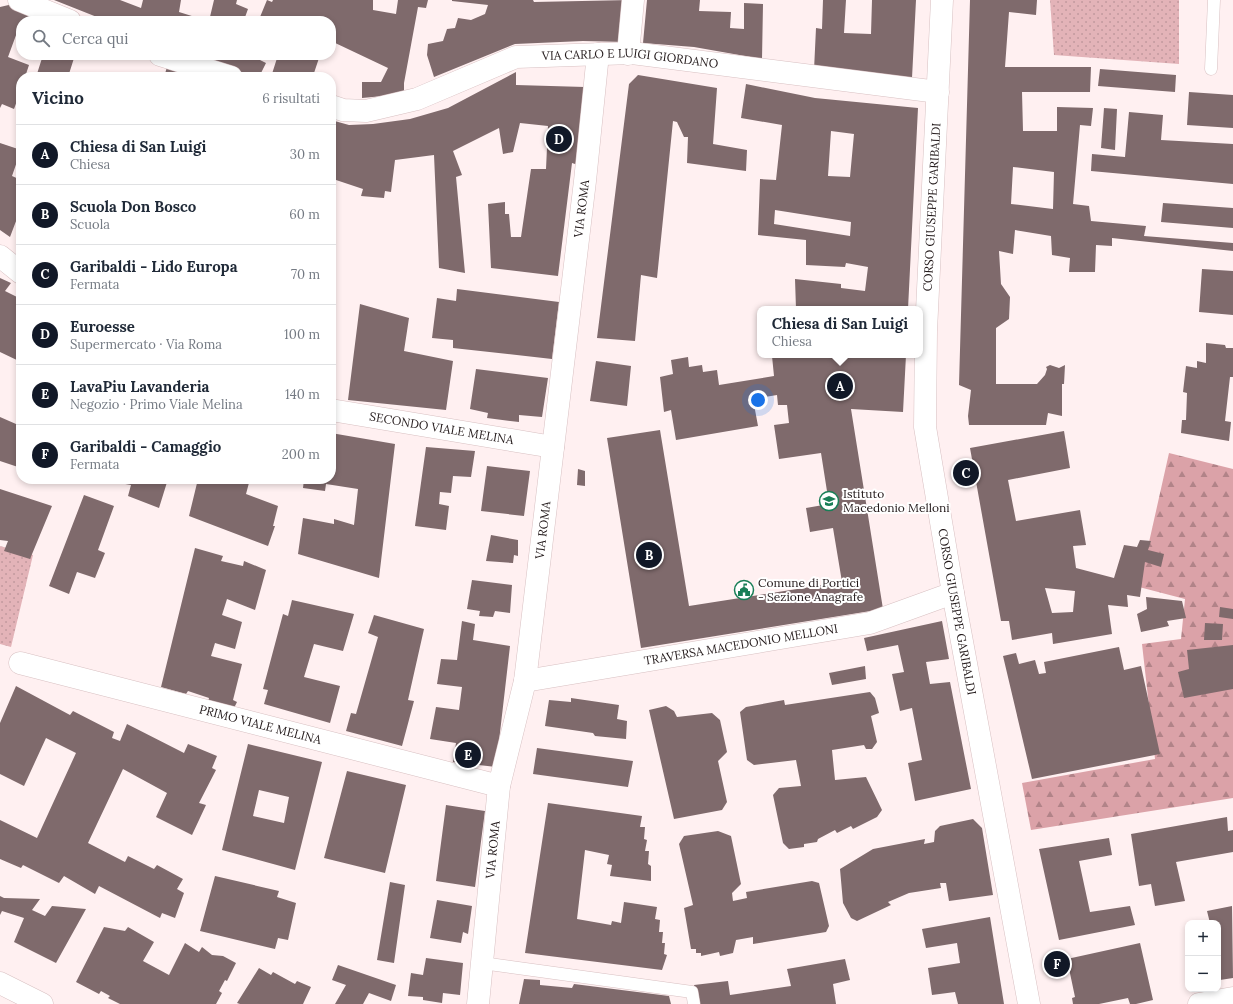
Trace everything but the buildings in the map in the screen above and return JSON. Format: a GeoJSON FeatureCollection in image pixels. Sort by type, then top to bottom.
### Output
{"type":"FeatureCollection","features":[{"type":"Feature","properties":{"kind":"street"},"geometry":{"type":"LineString","coordinates":[[19,0],[58,16]]}},
{"type":"Feature","properties":{"kind":"street"},"geometry":{"type":"LineString","coordinates":[[628,54],[633,0]]}},
{"type":"Feature","properties":{"kind":"street","name":"CORSO GIUSEPPE GARIBALDI"},"geometry":{"type":"LineString","coordinates":[[942,0],[926,331],[926,428],[953,593],[1029,1004]]}},
{"type":"Feature","properties":{"kind":"street","name":"VIA CARLO E LUIGI GIORDANO"},"geometry":{"type":"LineString","coordinates":[[336,108],[343,110],[366,112],[417,99],[516,57],[598,54],[628,54],[938,92]]}},
{"type":"Feature","properties":{"kind":"street","name":"VIA ROMA"},"geometry":{"type":"LineString","coordinates":[[478,1004],[499,786],[525,681],[585,181],[598,54]]}},
{"type":"Feature","properties":{"kind":"street"},"geometry":{"type":"LineString","coordinates":[[176,60],[215,72]]}},
{"type":"Feature","properties":{"kind":"street"},"geometry":{"type":"LineString","coordinates":[[0,256],[16,269]]}},
{"type":"Feature","properties":{"kind":"street","name":"SECONDO VIALE MELINA"},"geometry":{"type":"LineString","coordinates":[[336,411],[553,446]]}},
{"type":"Feature","properties":{"kind":"street","name":"TRAVERSA MACEDONIO MELLONI"},"geometry":{"type":"LineString","coordinates":[[525,681],[870,623],[953,593]]}},
{"type":"Feature","properties":{"kind":"street","name":"PRIMO VIALE MELINA"},"geometry":{"type":"LineString","coordinates":[[20,663],[499,786]]}},
{"type":"Feature","properties":{"kind":"street"},"geometry":{"type":"LineString","coordinates":[[0,983],[42,1004]]}},
{"type":"Feature","properties":{"kind":"street"},"geometry":{"type":"LineString","coordinates":[[1199,1004],[1233,998]]}},
{"type":"Feature","properties":{"kind":"lane"},"geometry":{"type":"LineString","coordinates":[[1211,69],[1214,0]]}},
{"type":"Feature","properties":{"kind":"lane"},"geometry":{"type":"LineString","coordinates":[[482,963],[692,992],[694,1004]]}},
{"type":"Feature","properties":{"kind":"green space"},"geometry":{"type":"Polygon","coordinates":[[[1169,453],[1233,469],[1233,798],[1031,830],[1022,783],[1155,759],[1142,644],[1181,639],[1185,599],[1139,587],[1169,453]]]}},
{"type":"Feature","properties":{"kind":"shaded area"},"geometry":{"type":"Polygon","coordinates":[[[1050,0],[1179,0],[1179,64],[1054,55],[1050,0]]]}},
{"type":"Feature","properties":{"kind":"shaded area"},"geometry":{"type":"Polygon","coordinates":[[[0,546],[33,555],[11,647],[0,644],[0,546]]]}},
{"type":"Feature","properties":{"kind":"place","name":"Euroesse"},"geometry":{"type":"Point","coordinates":[559,139]}},
{"type":"Feature","properties":{"kind":"place","name":"Chiesa di San Luigi"},"geometry":{"type":"Point","coordinates":[840,386]}},
{"type":"Feature","properties":{"kind":"place","name":"Garibaldi - Lido Europa"},"geometry":{"type":"Point","coordinates":[966,473]}},
{"type":"Feature","properties":{"kind":"place","name":"Istituto Macedonio Melloni"},"geometry":{"type":"Point","coordinates":[829,501]}},
{"type":"Feature","properties":{"kind":"place","name":"Scuola Don Bosco"},"geometry":{"type":"Point","coordinates":[649,555]}},
{"type":"Feature","properties":{"kind":"place","name":"Comune di Portici - Sezione Anagrafe"},"geometry":{"type":"Point","coordinates":[744,590]}},
{"type":"Feature","properties":{"kind":"place","name":"LavaPiu Lavanderia"},"geometry":{"type":"Point","coordinates":[468,755]}},
{"type":"Feature","properties":{"kind":"place","name":"Garibaldi - Camaggio"},"geometry":{"type":"Point","coordinates":[1057,964]}}]}
